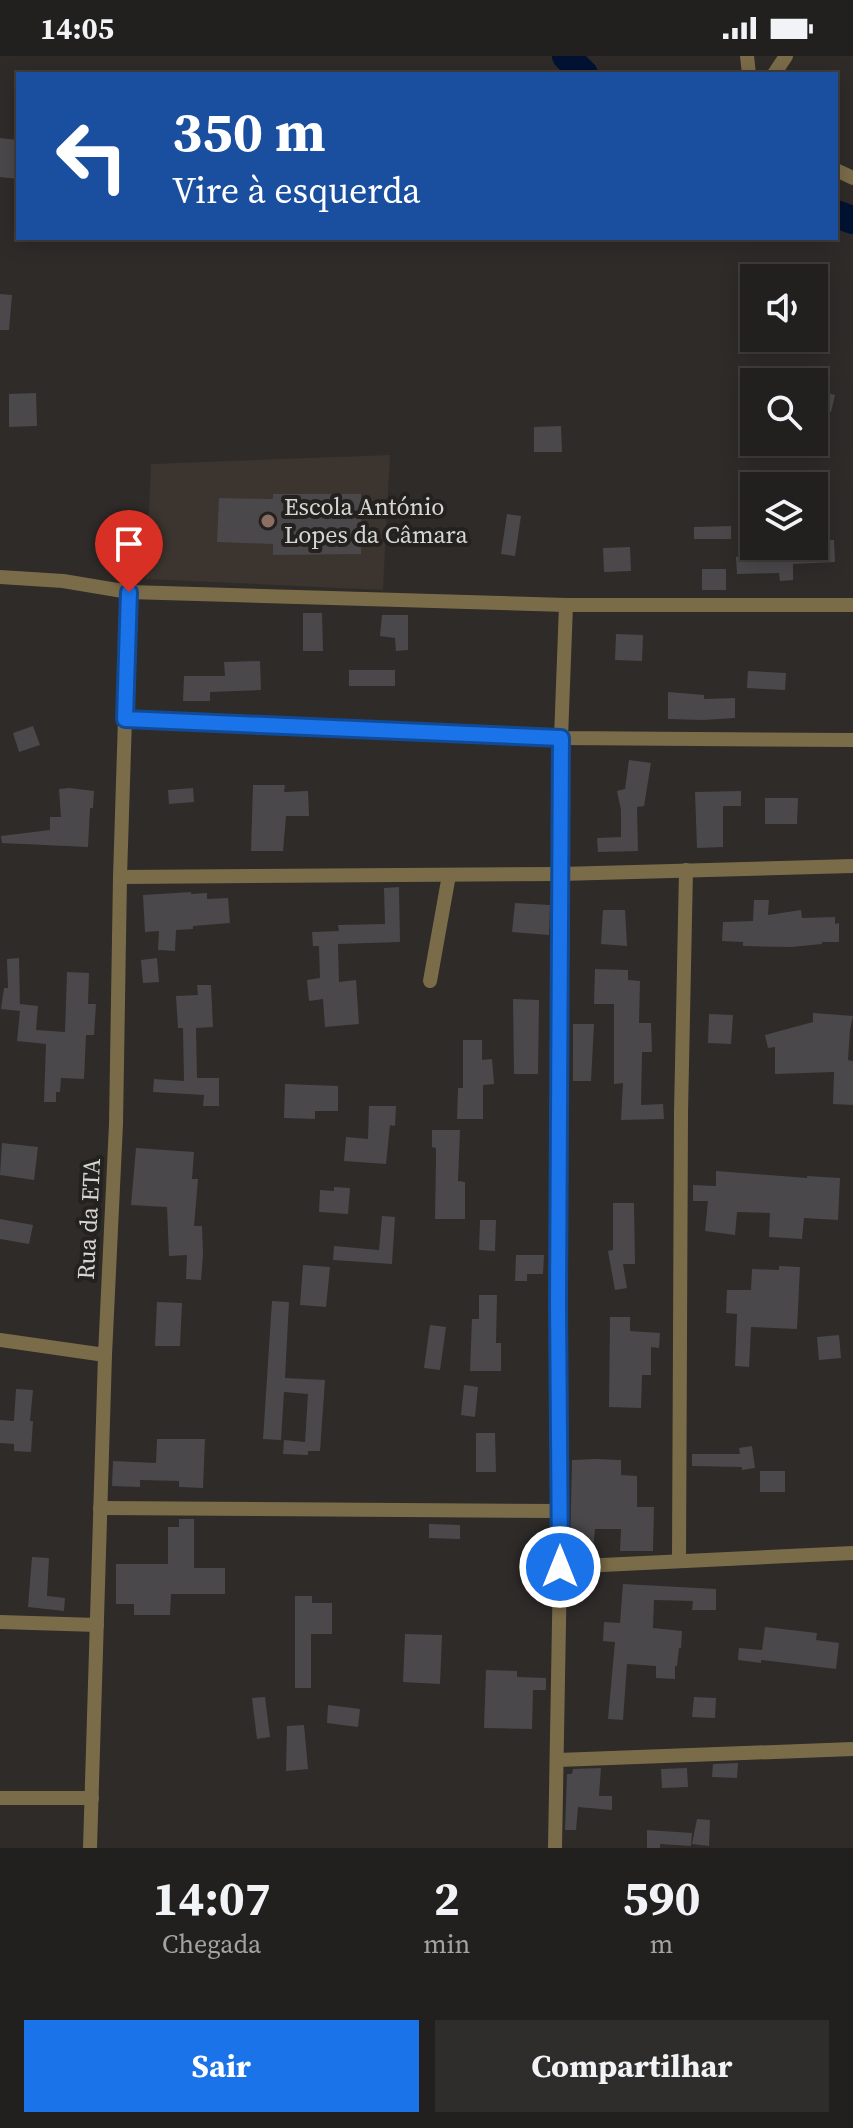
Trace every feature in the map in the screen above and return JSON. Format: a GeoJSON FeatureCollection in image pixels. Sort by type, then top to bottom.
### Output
{"type":"FeatureCollection","features":[{"type":"Feature","properties":{"kind":"street"},"geometry":{"type":"LineString","coordinates":[[0,577],[63,581],[129,592],[566,605],[853,605]]}},
{"type":"Feature","properties":{"kind":"street","name":"Rua da ETA"},"geometry":{"type":"LineString","coordinates":[[90,1848],[105,1355],[116,1124],[129,592]]}},
{"type":"Feature","properties":{"kind":"street"},"geometry":{"type":"LineString","coordinates":[[555,1848],[560,1567],[561,738],[566,605]]}},
{"type":"Feature","properties":{"kind":"street"},"geometry":{"type":"LineString","coordinates":[[125,719],[561,738],[853,740]]}},
{"type":"Feature","properties":{"kind":"street"},"geometry":{"type":"LineString","coordinates":[[120,877],[560,874],[853,866]]}},
{"type":"Feature","properties":{"kind":"street"},"geometry":{"type":"LineString","coordinates":[[679,1561],[681,1113],[686,870]]}},
{"type":"Feature","properties":{"kind":"street"},"geometry":{"type":"LineString","coordinates":[[430,981],[449,875]]}},
{"type":"Feature","properties":{"kind":"street"},"geometry":{"type":"LineString","coordinates":[[0,1340],[105,1355]]}},
{"type":"Feature","properties":{"kind":"street"},"geometry":{"type":"LineString","coordinates":[[100,1508],[560,1511]]}},
{"type":"Feature","properties":{"kind":"street"},"geometry":{"type":"LineString","coordinates":[[560,1567],[853,1553]]}},
{"type":"Feature","properties":{"kind":"street"},"geometry":{"type":"LineString","coordinates":[[0,1622],[97,1625]]}},
{"type":"Feature","properties":{"kind":"street"},"geometry":{"type":"LineString","coordinates":[[558,1760],[853,1749]]}},
{"type":"Feature","properties":{"kind":"street"},"geometry":{"type":"LineString","coordinates":[[0,1798],[92,1798]]}},
{"type":"Feature","properties":{"kind":"shaded area","name":"Escola António Lopes da Câmara"},"geometry":{"type":"Polygon","coordinates":[[[390,455],[383,590],[146,579],[151,464],[390,455]]]}},
{"type":"Feature","properties":{"kind":"building"},"geometry":{"type":"Polygon","coordinates":[[[0,138],[16,140],[16,179],[0,177],[0,138]]]}},
{"type":"Feature","properties":{"kind":"building"},"geometry":{"type":"Polygon","coordinates":[[[0,294],[12,295],[9,330],[0,330],[0,294]]]}},
{"type":"Feature","properties":{"kind":"building"},"geometry":{"type":"Polygon","coordinates":[[[36,393],[37,426],[9,427],[9,394],[36,393]]]}},
{"type":"Feature","properties":{"kind":"building"},"geometry":{"type":"Polygon","coordinates":[[[828,393],[835,395],[831,412],[828,411],[828,393]]]}},
{"type":"Feature","properties":{"kind":"building"},"geometry":{"type":"Polygon","coordinates":[[[561,426],[562,452],[534,452],[534,427],[561,426]]]}},
{"type":"Feature","properties":{"kind":"building"},"geometry":{"type":"Polygon","coordinates":[[[273,494],[361,494],[361,554],[273,555],[273,544],[217,542],[219,498],[273,499],[273,494]]]}},
{"type":"Feature","properties":{"kind":"building"},"geometry":{"type":"Polygon","coordinates":[[[507,514],[521,516],[515,556],[501,554],[507,514]]]}},
{"type":"Feature","properties":{"kind":"building"},"geometry":{"type":"Polygon","coordinates":[[[731,526],[731,539],[694,539],[694,527],[731,526]]]}},
{"type":"Feature","properties":{"kind":"building"},"geometry":{"type":"Polygon","coordinates":[[[828,540],[834,540],[835,562],[793,564],[793,580],[780,581],[779,573],[737,574],[736,557],[740,557],[740,560],[828,560],[828,540]]]}},
{"type":"Feature","properties":{"kind":"building"},"geometry":{"type":"Polygon","coordinates":[[[630,547],[631,571],[604,572],[603,548],[630,547]]]}},
{"type":"Feature","properties":{"kind":"building"},"geometry":{"type":"Polygon","coordinates":[[[702,569],[726,569],[726,590],[702,590],[702,569]]]}},
{"type":"Feature","properties":{"kind":"building"},"geometry":{"type":"Polygon","coordinates":[[[303,613],[322,613],[323,651],[303,651],[303,613]]]}},
{"type":"Feature","properties":{"kind":"building"},"geometry":{"type":"Polygon","coordinates":[[[382,615],[408,615],[408,650],[396,651],[395,638],[380,636],[382,615]]]}},
{"type":"Feature","properties":{"kind":"building"},"geometry":{"type":"Polygon","coordinates":[[[616,634],[643,635],[642,661],[615,660],[616,634]]]}},
{"type":"Feature","properties":{"kind":"building"},"geometry":{"type":"Polygon","coordinates":[[[260,661],[261,690],[210,692],[210,701],[183,701],[184,676],[225,676],[224,662],[260,661]]]}},
{"type":"Feature","properties":{"kind":"building"},"geometry":{"type":"Polygon","coordinates":[[[349,670],[395,670],[395,686],[349,686],[349,670]]]}},
{"type":"Feature","properties":{"kind":"building"},"geometry":{"type":"Polygon","coordinates":[[[748,671],[786,673],[785,690],[747,688],[748,671]]]}},
{"type":"Feature","properties":{"kind":"building"},"geometry":{"type":"Polygon","coordinates":[[[668,692],[704,695],[704,699],[735,698],[735,718],[668,719],[668,692]]]}},
{"type":"Feature","properties":{"kind":"building"},"geometry":{"type":"Polygon","coordinates":[[[33,726],[40,745],[19,752],[13,733],[33,726]]]}},
{"type":"Feature","properties":{"kind":"building"},"geometry":{"type":"Polygon","coordinates":[[[629,760],[651,763],[644,806],[637,807],[638,851],[598,852],[597,838],[621,837],[617,791],[625,789],[629,760]]]}},
{"type":"Feature","properties":{"kind":"building"},"geometry":{"type":"Polygon","coordinates":[[[253,785],[285,785],[284,792],[308,791],[309,816],[286,816],[283,851],[251,851],[253,785]]]}},
{"type":"Feature","properties":{"kind":"building"},"geometry":{"type":"Polygon","coordinates":[[[193,788],[194,802],[169,804],[168,790],[193,788]]]}},
{"type":"Feature","properties":{"kind":"building"},"geometry":{"type":"Polygon","coordinates":[[[59,789],[94,791],[88,847],[2,843],[1,836],[50,830],[50,817],[61,817],[59,789]]]}},
{"type":"Feature","properties":{"kind":"building"},"geometry":{"type":"Polygon","coordinates":[[[741,791],[741,806],[723,806],[723,847],[697,848],[695,792],[741,791]]]}},
{"type":"Feature","properties":{"kind":"building"},"geometry":{"type":"Polygon","coordinates":[[[765,798],[798,798],[797,824],[765,824],[765,798]]]}},
{"type":"Feature","properties":{"kind":"building"},"geometry":{"type":"Polygon","coordinates":[[[399,887],[400,942],[338,944],[339,982],[356,980],[359,1024],[325,1027],[323,999],[309,1001],[307,980],[320,978],[319,946],[313,946],[312,932],[339,931],[338,925],[385,924],[384,888],[399,887]]]}},
{"type":"Feature","properties":{"kind":"building"},"geometry":{"type":"Polygon","coordinates":[[[207,893],[207,899],[228,898],[230,923],[176,930],[175,951],[158,950],[159,931],[145,932],[143,895],[207,893]]]}},
{"type":"Feature","properties":{"kind":"building"},"geometry":{"type":"Polygon","coordinates":[[[754,900],[769,900],[768,915],[801,910],[802,918],[835,917],[835,924],[839,923],[839,942],[791,947],[743,946],[743,942],[722,941],[723,922],[753,921],[754,900]]]}},
{"type":"Feature","properties":{"kind":"building"},"geometry":{"type":"Polygon","coordinates":[[[515,903],[550,905],[549,935],[512,932],[515,903]]]}},
{"type":"Feature","properties":{"kind":"building"},"geometry":{"type":"Polygon","coordinates":[[[603,910],[625,910],[627,946],[601,944],[603,910]]]}},
{"type":"Feature","properties":{"kind":"building"},"geometry":{"type":"Polygon","coordinates":[[[19,958],[20,1008],[20,1004],[38,1006],[36,1030],[65,1032],[67,972],[89,973],[88,1004],[96,1004],[94,1035],[86,1035],[84,1079],[61,1078],[56,1102],[44,1102],[46,1044],[17,1041],[20,1011],[1,1009],[4,988],[8,988],[7,959],[19,958]]]}},
{"type":"Feature","properties":{"kind":"building"},"geometry":{"type":"Polygon","coordinates":[[[157,958],[159,982],[143,983],[141,960],[157,958]]]}},
{"type":"Feature","properties":{"kind":"building"},"geometry":{"type":"Polygon","coordinates":[[[595,969],[628,970],[628,980],[640,981],[639,1023],[651,1023],[652,1052],[642,1052],[641,1105],[663,1104],[664,1119],[621,1120],[623,1083],[614,1084],[614,1004],[594,1004],[595,969]]]}},
{"type":"Feature","properties":{"kind":"building"},"geometry":{"type":"Polygon","coordinates":[[[197,985],[211,985],[213,1027],[196,1028],[197,1078],[219,1078],[219,1106],[203,1106],[204,1095],[153,1092],[154,1079],[184,1081],[183,1028],[178,1028],[176,996],[198,995],[197,985]]]}},
{"type":"Feature","properties":{"kind":"building"},"geometry":{"type":"Polygon","coordinates":[[[513,999],[539,1000],[538,1074],[514,1074],[513,999]]]}},
{"type":"Feature","properties":{"kind":"building"},"geometry":{"type":"Polygon","coordinates":[[[813,1013],[853,1016],[848,1060],[853,1061],[853,1105],[833,1104],[834,1072],[775,1074],[775,1047],[768,1048],[765,1035],[813,1022],[813,1013]]]}},
{"type":"Feature","properties":{"kind":"building"},"geometry":{"type":"Polygon","coordinates":[[[709,1014],[733,1015],[731,1044],[708,1043],[709,1014]]]}},
{"type":"Feature","properties":{"kind":"building"},"geometry":{"type":"Polygon","coordinates":[[[573,1024],[594,1024],[591,1081],[573,1081],[573,1024]]]}},
{"type":"Feature","properties":{"kind":"building"},"geometry":{"type":"Polygon","coordinates":[[[463,1040],[482,1040],[482,1060],[492,1059],[494,1084],[483,1085],[483,1119],[457,1119],[458,1088],[463,1088],[463,1040]]]}},
{"type":"Feature","properties":{"kind":"building"},"geometry":{"type":"Polygon","coordinates":[[[285,1084],[338,1086],[338,1111],[315,1111],[315,1119],[284,1118],[285,1084]]]}},
{"type":"Feature","properties":{"kind":"building"},"geometry":{"type":"Polygon","coordinates":[[[369,1106],[396,1106],[395,1126],[390,1125],[386,1164],[344,1161],[346,1137],[368,1139],[369,1106]]]}},
{"type":"Feature","properties":{"kind":"building"},"geometry":{"type":"Polygon","coordinates":[[[432,1130],[460,1130],[458,1181],[465,1182],[465,1219],[435,1219],[436,1148],[432,1147],[432,1130]]]}},
{"type":"Feature","properties":{"kind":"building"},"geometry":{"type":"Polygon","coordinates":[[[2,1143],[38,1147],[34,1180],[0,1175],[2,1143]]]}},
{"type":"Feature","properties":{"kind":"building"},"geometry":{"type":"Polygon","coordinates":[[[136,1148],[194,1152],[192,1179],[198,1179],[194,1226],[202,1226],[201,1280],[186,1279],[187,1255],[169,1256],[167,1207],[131,1205],[136,1148]]]}},
{"type":"Feature","properties":{"kind":"building"},"geometry":{"type":"Polygon","coordinates":[[[716,1171],[840,1178],[838,1220],[804,1218],[802,1239],[769,1237],[770,1213],[737,1212],[735,1235],[705,1231],[708,1201],[693,1201],[693,1185],[716,1186],[716,1171]]]}},
{"type":"Feature","properties":{"kind":"building"},"geometry":{"type":"Polygon","coordinates":[[[334,1187],[350,1188],[348,1214],[319,1212],[320,1190],[334,1191],[334,1187]]]}},
{"type":"Feature","properties":{"kind":"building"},"geometry":{"type":"Polygon","coordinates":[[[613,1203],[634,1203],[635,1264],[623,1264],[627,1288],[615,1290],[608,1251],[613,1250],[613,1203]]]}},
{"type":"Feature","properties":{"kind":"building"},"geometry":{"type":"Polygon","coordinates":[[[382,1216],[395,1217],[392,1264],[333,1260],[334,1246],[379,1250],[382,1216]]]}},
{"type":"Feature","properties":{"kind":"building"},"geometry":{"type":"Polygon","coordinates":[[[0,1219],[33,1225],[29,1244],[0,1239],[0,1219]]]}},
{"type":"Feature","properties":{"kind":"building"},"geometry":{"type":"Polygon","coordinates":[[[480,1220],[496,1220],[495,1251],[479,1250],[480,1220]]]}},
{"type":"Feature","properties":{"kind":"building"},"geometry":{"type":"Polygon","coordinates":[[[516,1255],[544,1255],[543,1274],[527,1274],[527,1281],[515,1281],[516,1255]]]}},
{"type":"Feature","properties":{"kind":"building"},"geometry":{"type":"Polygon","coordinates":[[[303,1265],[330,1267],[326,1307],[300,1305],[303,1265]]]}},
{"type":"Feature","properties":{"kind":"building"},"geometry":{"type":"Polygon","coordinates":[[[779,1266],[800,1267],[797,1329],[751,1327],[749,1367],[735,1366],[737,1314],[726,1313],[727,1290],[751,1290],[752,1269],[779,1270],[779,1266]]]}},
{"type":"Feature","properties":{"kind":"building"},"geometry":{"type":"Polygon","coordinates":[[[479,1295],[497,1295],[496,1343],[501,1343],[501,1371],[470,1371],[472,1319],[479,1319],[479,1295]]]}},
{"type":"Feature","properties":{"kind":"building"},"geometry":{"type":"Polygon","coordinates":[[[272,1301],[289,1302],[285,1378],[325,1380],[320,1451],[308,1451],[308,1455],[283,1454],[284,1440],[305,1442],[308,1394],[284,1392],[281,1440],[263,1439],[272,1301]]]}},
{"type":"Feature","properties":{"kind":"building"},"geometry":{"type":"Polygon","coordinates":[[[157,1302],[182,1303],[180,1346],[155,1346],[157,1302]]]}},
{"type":"Feature","properties":{"kind":"building"},"geometry":{"type":"Polygon","coordinates":[[[610,1317],[630,1317],[630,1331],[660,1333],[659,1348],[651,1347],[651,1375],[642,1375],[641,1408],[609,1407],[610,1317]]]}},
{"type":"Feature","properties":{"kind":"building"},"geometry":{"type":"Polygon","coordinates":[[[430,1325],[446,1327],[440,1370],[424,1368],[430,1325]]]}},
{"type":"Feature","properties":{"kind":"building"},"geometry":{"type":"Polygon","coordinates":[[[839,1335],[841,1358],[819,1360],[817,1337],[839,1335]]]}},
{"type":"Feature","properties":{"kind":"building"},"geometry":{"type":"Polygon","coordinates":[[[464,1385],[478,1387],[475,1417],[461,1415],[464,1385]]]}},
{"type":"Feature","properties":{"kind":"building"},"geometry":{"type":"Polygon","coordinates":[[[16,1389],[33,1390],[31,1452],[14,1451],[14,1444],[0,1443],[0,1420],[14,1421],[16,1389]]]}},
{"type":"Feature","properties":{"kind":"building"},"geometry":{"type":"Polygon","coordinates":[[[476,1433],[495,1433],[496,1472],[476,1472],[476,1433]]]}},
{"type":"Feature","properties":{"kind":"building"},"geometry":{"type":"Polygon","coordinates":[[[157,1439],[205,1439],[203,1488],[179,1487],[179,1481],[140,1480],[140,1487],[112,1486],[113,1461],[156,1463],[157,1439]]]}},
{"type":"Feature","properties":{"kind":"building"},"geometry":{"type":"Polygon","coordinates":[[[752,1446],[755,1468],[742,1470],[742,1467],[692,1466],[692,1454],[740,1454],[739,1448],[752,1446]]]}},
{"type":"Feature","properties":{"kind":"building"},"geometry":{"type":"Polygon","coordinates":[[[572,1460],[621,1460],[621,1475],[637,1476],[637,1507],[654,1507],[653,1551],[620,1551],[621,1529],[595,1529],[593,1552],[570,1552],[572,1460]]]}},
{"type":"Feature","properties":{"kind":"building"},"geometry":{"type":"Polygon","coordinates":[[[760,1471],[785,1471],[785,1492],[760,1492],[760,1471]]]}},
{"type":"Feature","properties":{"kind":"building"},"geometry":{"type":"Polygon","coordinates":[[[179,1519],[194,1519],[194,1568],[225,1568],[225,1594],[171,1594],[170,1615],[134,1615],[134,1604],[116,1604],[116,1564],[168,1564],[168,1527],[179,1527],[179,1519]]]}},
{"type":"Feature","properties":{"kind":"building"},"geometry":{"type":"Polygon","coordinates":[[[429,1524],[460,1525],[460,1539],[429,1538],[429,1524]]]}},
{"type":"Feature","properties":{"kind":"building"},"geometry":{"type":"Polygon","coordinates":[[[32,1557],[49,1558],[47,1596],[65,1598],[64,1611],[28,1607],[32,1557]]]}},
{"type":"Feature","properties":{"kind":"building"},"geometry":{"type":"Polygon","coordinates":[[[623,1584],[716,1589],[716,1610],[692,1610],[693,1601],[654,1600],[653,1628],[682,1631],[675,1679],[656,1678],[656,1666],[627,1664],[623,1720],[608,1719],[615,1642],[603,1641],[604,1622],[620,1623],[623,1584]]]}},
{"type":"Feature","properties":{"kind":"building"},"geometry":{"type":"Polygon","coordinates":[[[295,1596],[312,1596],[312,1603],[332,1603],[332,1634],[311,1634],[311,1688],[295,1688],[295,1596]]]}},
{"type":"Feature","properties":{"kind":"building"},"geometry":{"type":"Polygon","coordinates":[[[765,1627],[817,1633],[816,1640],[839,1643],[836,1669],[738,1660],[739,1648],[762,1650],[765,1627]]]}},
{"type":"Feature","properties":{"kind":"building"},"geometry":{"type":"Polygon","coordinates":[[[405,1634],[442,1635],[440,1684],[403,1682],[405,1634]]]}},
{"type":"Feature","properties":{"kind":"building"},"geometry":{"type":"Polygon","coordinates":[[[486,1670],[517,1671],[517,1677],[546,1678],[546,1690],[533,1690],[532,1729],[484,1728],[486,1670]]]}},
{"type":"Feature","properties":{"kind":"building"},"geometry":{"type":"Polygon","coordinates":[[[265,1697],[270,1737],[257,1739],[252,1698],[265,1697]]]}},
{"type":"Feature","properties":{"kind":"building"},"geometry":{"type":"Polygon","coordinates":[[[694,1697],[716,1698],[715,1718],[692,1717],[694,1697]]]}},
{"type":"Feature","properties":{"kind":"building"},"geometry":{"type":"Polygon","coordinates":[[[328,1705],[360,1709],[358,1727],[327,1723],[328,1705]]]}},
{"type":"Feature","properties":{"kind":"building"},"geometry":{"type":"Polygon","coordinates":[[[304,1725],[308,1769],[286,1771],[287,1726],[304,1725]]]}},
{"type":"Feature","properties":{"kind":"building"},"geometry":{"type":"Polygon","coordinates":[[[738,1763],[737,1778],[712,1777],[713,1764],[738,1763]]]}},
{"type":"Feature","properties":{"kind":"building"},"geometry":{"type":"Polygon","coordinates":[[[601,1768],[599,1796],[612,1796],[612,1810],[578,1807],[576,1830],[565,1830],[567,1774],[572,1774],[573,1769],[601,1768]]]}},
{"type":"Feature","properties":{"kind":"building"},"geometry":{"type":"Polygon","coordinates":[[[687,1768],[688,1787],[662,1788],[661,1769],[687,1768]]]}},
{"type":"Feature","properties":{"kind":"building"},"geometry":{"type":"Polygon","coordinates":[[[697,1819],[710,1820],[709,1846],[692,1844],[697,1819]]]}},
{"type":"Feature","properties":{"kind":"building"},"geometry":{"type":"Polygon","coordinates":[[[647,1830],[692,1833],[691,1846],[660,1844],[660,1848],[647,1848],[647,1830]]]}},
{"type":"Feature","properties":{"kind":"waterway"},"geometry":{"type":"LineString","coordinates":[[566,56],[582,72]]}},
{"type":"Feature","properties":{"kind":"waterway"},"geometry":{"type":"LineString","coordinates":[[838,215],[853,220]]}},
{"type":"Feature","properties":{"kind":"place","name":"Escola António Lopes da Câmara"},"geometry":{"type":"Point","coordinates":[268,521]}},
{"type":"Feature","properties":{"kind":"route"},"geometry":{"type":"LineString","coordinates":[[129,592],[125,719],[561,738],[560,1567]]}}]}
